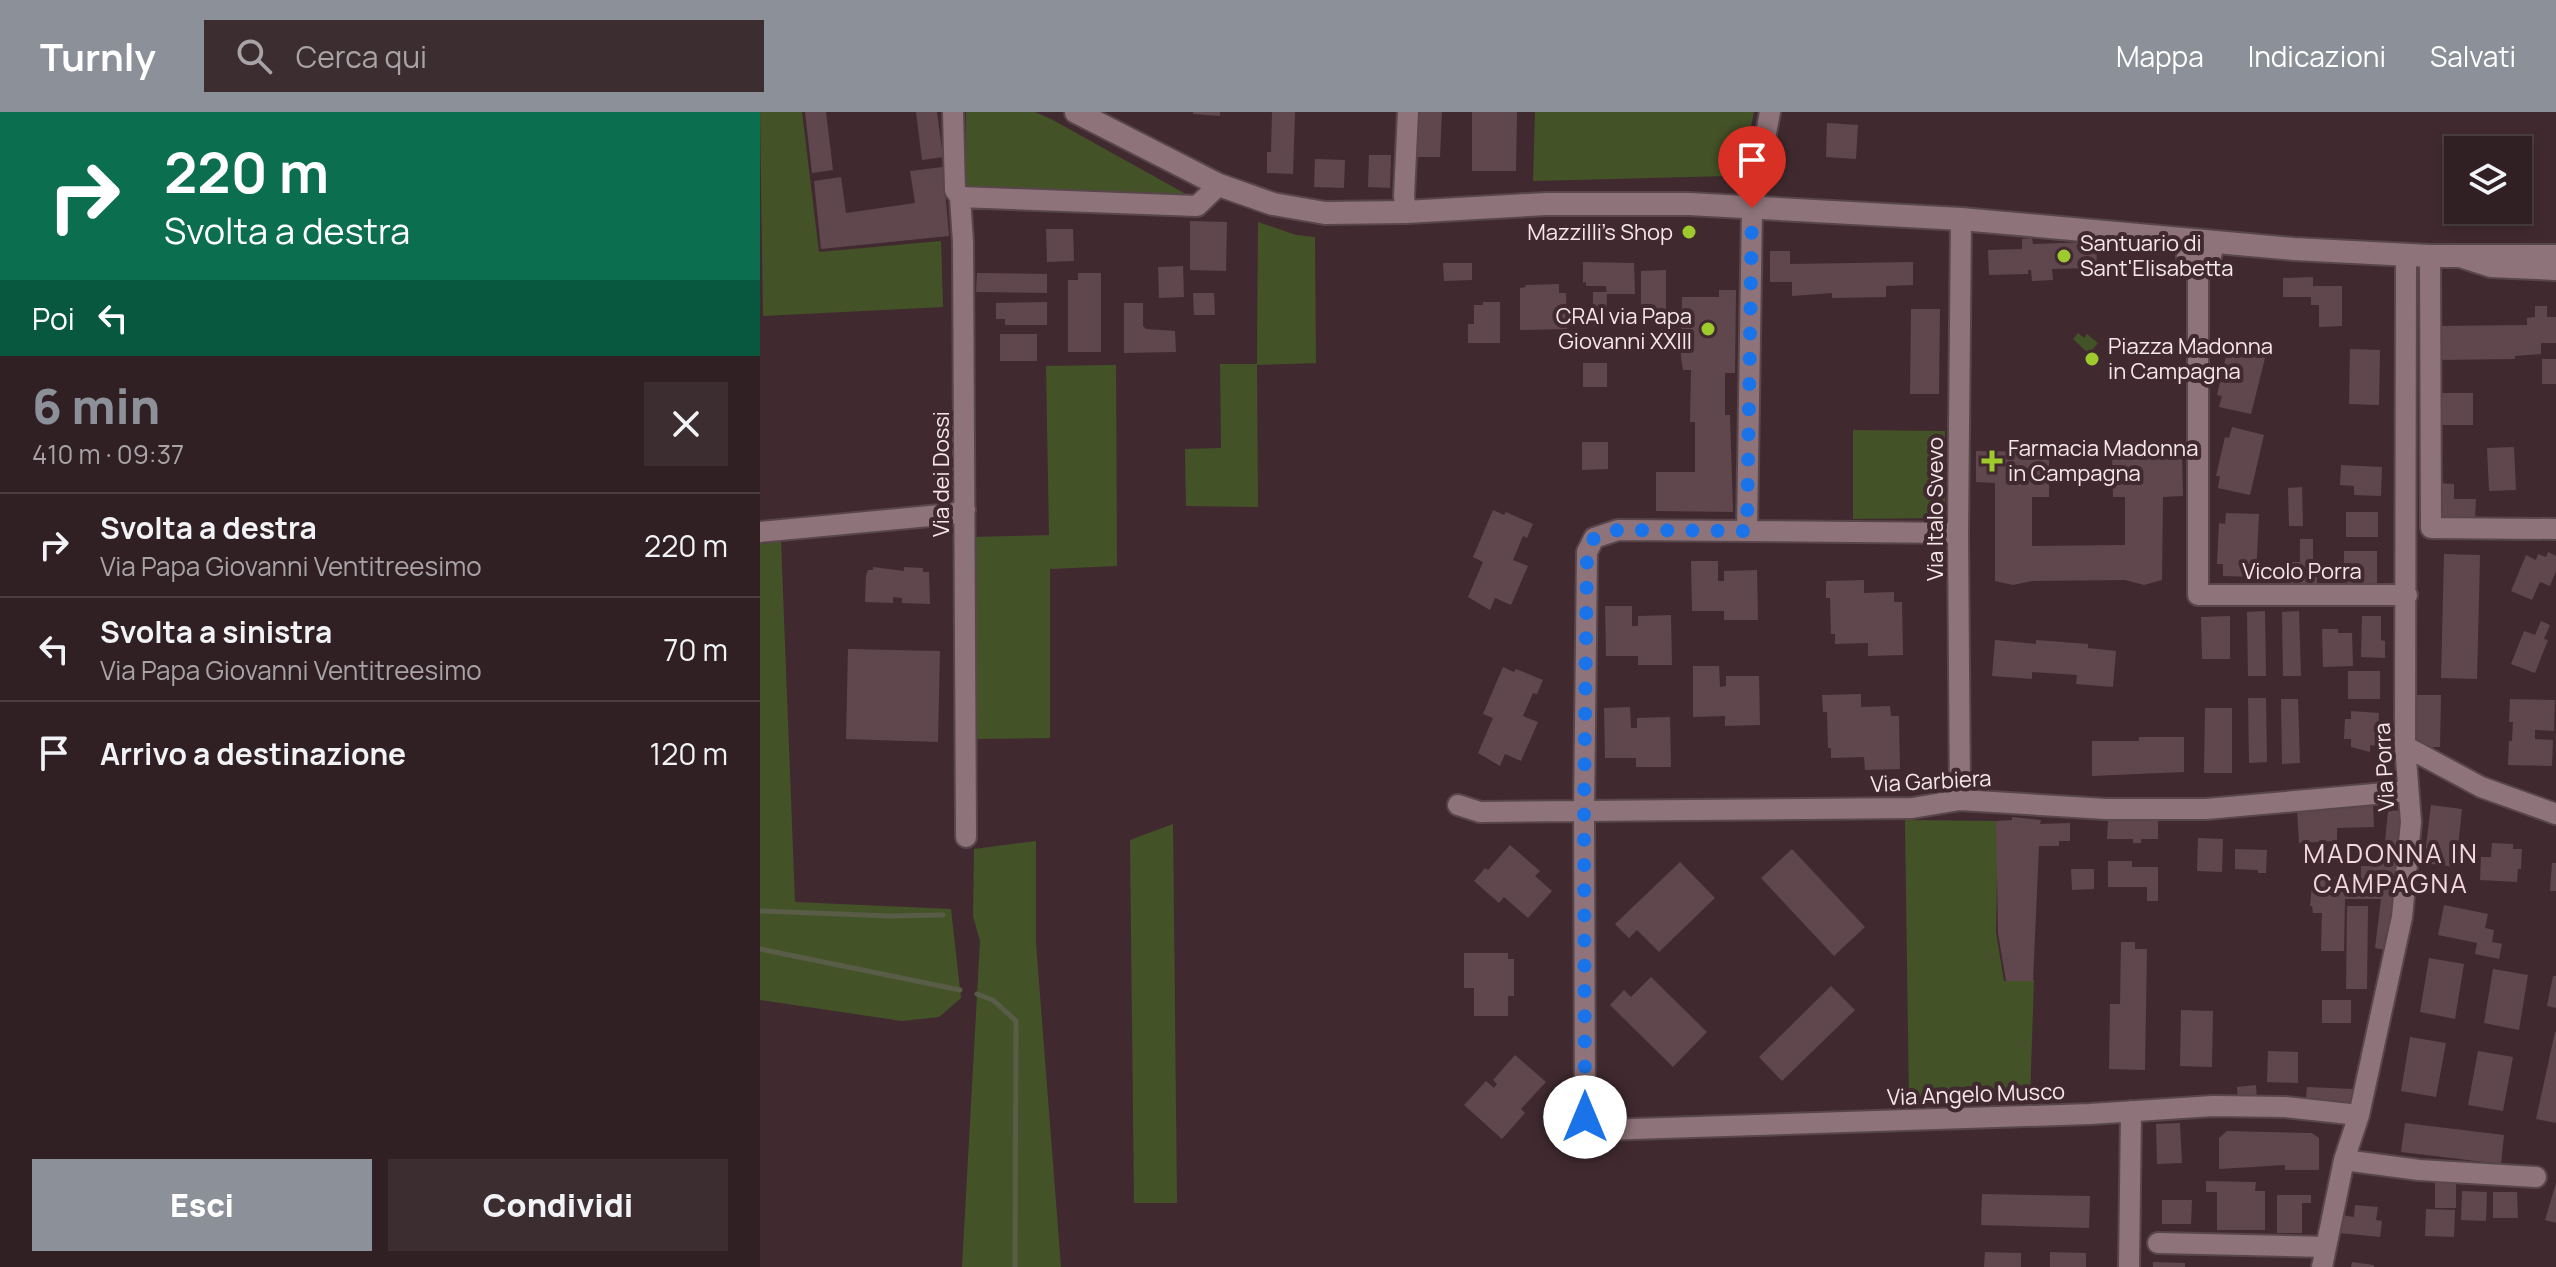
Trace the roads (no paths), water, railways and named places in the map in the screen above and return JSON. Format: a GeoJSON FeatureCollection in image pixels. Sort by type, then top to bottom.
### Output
{"type":"FeatureCollection","features":[{"type":"Feature","properties":{"kind":"street","name":"Via dei Dossi"},"geometry":{"type":"LineString","coordinates":[[953,112],[955,190],[960,197],[966,837]]}},
{"type":"Feature","properties":{"kind":"street"},"geometry":{"type":"LineString","coordinates":[[1076,112],[1219,185],[1249,197],[1325,213],[1640,202],[1961,219],[2214,243],[2406,255],[2556,256]]}},
{"type":"Feature","properties":{"kind":"street"},"geometry":{"type":"LineString","coordinates":[[1406,212],[1408,112]]}},
{"type":"Feature","properties":{"kind":"street"},"geometry":{"type":"LineString","coordinates":[[1747,531],[1752,208],[1770,112]]}},
{"type":"Feature","properties":{"kind":"street"},"geometry":{"type":"LineString","coordinates":[[960,197],[1197,206],[1219,185]]}},
{"type":"Feature","properties":{"kind":"street","name":"Via Italo Svevo"},"geometry":{"type":"LineString","coordinates":[[1960,800],[1958,533],[1961,219]]}},
{"type":"Feature","properties":{"kind":"street"},"geometry":{"type":"LineString","coordinates":[[2154,236],[2198,278]]}},
{"type":"Feature","properties":{"kind":"street"},"geometry":{"type":"LineString","coordinates":[[2190,240],[2187,257],[2198,278]]}},
{"type":"Feature","properties":{"kind":"street"},"geometry":{"type":"LineString","coordinates":[[2198,278],[2211,256],[2214,243]]}},
{"type":"Feature","properties":{"kind":"street","name":"Via Porra"},"geometry":{"type":"LineString","coordinates":[[2324,1257],[2402,917],[2411,822],[2405,746],[2406,255]]}},
{"type":"Feature","properties":{"kind":"street"},"geometry":{"type":"LineString","coordinates":[[2430,256],[2431,528],[2556,529]]}},
{"type":"Feature","properties":{"kind":"street"},"geometry":{"type":"LineString","coordinates":[[2460,256],[2491,267],[2556,270]]}},
{"type":"Feature","properties":{"kind":"street","name":"Vicolo Porra"},"geometry":{"type":"LineString","coordinates":[[2198,278],[2198,595],[2407,595]]}},
{"type":"Feature","properties":{"kind":"street"},"geometry":{"type":"LineString","coordinates":[[760,532],[951,514],[965,510]]}},
{"type":"Feature","properties":{"kind":"street"},"geometry":{"type":"LineString","coordinates":[[1584,812],[1587,559],[1589,544],[1601,534],[1618,530],[1958,533]]}},
{"type":"Feature","properties":{"kind":"street"},"geometry":{"type":"LineString","coordinates":[[2405,746],[2481,787],[2556,814]]}},
{"type":"Feature","properties":{"kind":"street","name":"Via Garbiera"},"geometry":{"type":"LineString","coordinates":[[1458,805],[1480,812],[1584,812],[1912,808],[1960,800],[2166,810],[2261,806],[2408,791]]}},
{"type":"Feature","properties":{"kind":"street","name":"Via Angelo Musco"},"geometry":{"type":"LineString","coordinates":[[1584,812],[1585,1117],[1594,1128],[2213,1106],[2285,1107],[2359,1115]]}},
{"type":"Feature","properties":{"kind":"street"},"geometry":{"type":"LineString","coordinates":[[2129,1267],[2131,1111]]}},
{"type":"Feature","properties":{"kind":"street"},"geometry":{"type":"LineString","coordinates":[[2344,1160],[2419,1170],[2536,1177]]}},
{"type":"Feature","properties":{"kind":"street"},"geometry":{"type":"LineString","coordinates":[[2158,1243],[2324,1257]]}},
{"type":"Feature","properties":{"kind":"waterway"},"geometry":{"type":"LineString","coordinates":[[760,911],[943,915]]}},
{"type":"Feature","properties":{"kind":"waterway"},"geometry":{"type":"LineString","coordinates":[[760,949],[960,990]]}},
{"type":"Feature","properties":{"kind":"waterway"},"geometry":{"type":"LineString","coordinates":[[977,994],[993,1000],[1016,1021],[1015,1267]]}},
{"type":"Feature","properties":{"kind":"place","name":"Mazzilli's Shop"},"geometry":{"type":"Point","coordinates":[1689,232]}},
{"type":"Feature","properties":{"kind":"place","name":"Santuario di Sant'Elisabetta"},"geometry":{"type":"Point","coordinates":[2064,256]}},
{"type":"Feature","properties":{"kind":"place","name":"CRAI via Papa Giovanni XXIII"},"geometry":{"type":"Point","coordinates":[1708,329]}},
{"type":"Feature","properties":{"kind":"place","name":"Piazza Madonna in Campagna"},"geometry":{"type":"Point","coordinates":[2092,359]}},
{"type":"Feature","properties":{"kind":"place","name":"Farmacia Madonna in Campagna"},"geometry":{"type":"Point","coordinates":[1992,461]}},
{"type":"Feature","properties":{"kind":"district","name":"MADONNA IN CAMPAGNA"},"geometry":{"type":"Point","coordinates":[2391,869]}}]}
